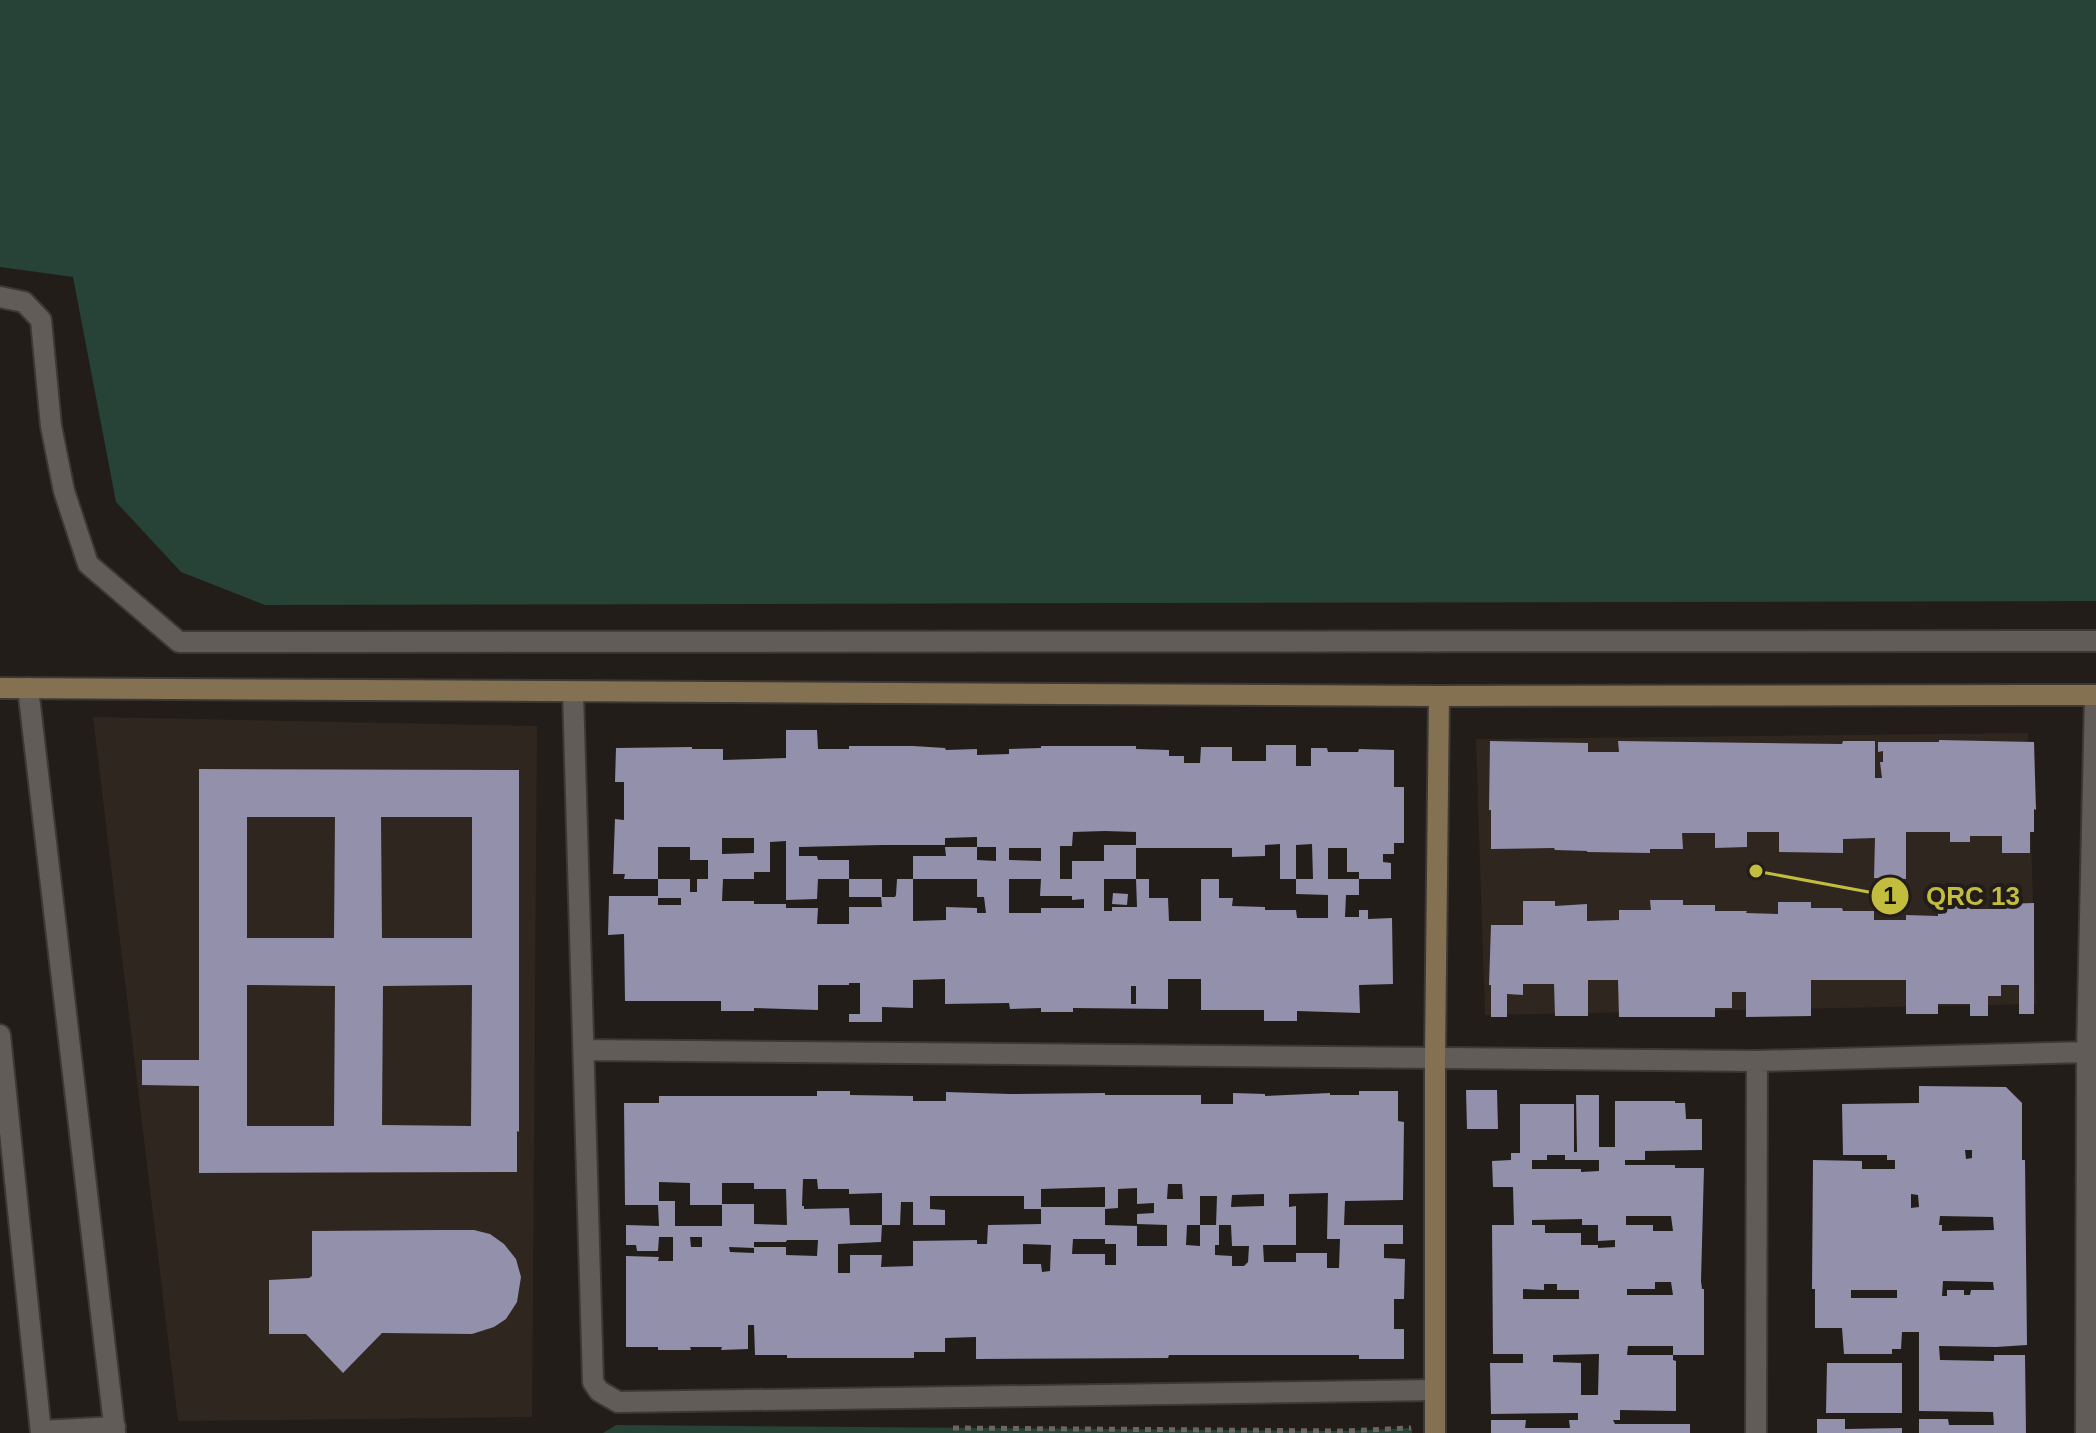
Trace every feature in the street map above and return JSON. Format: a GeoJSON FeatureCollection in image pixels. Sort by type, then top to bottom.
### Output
{"type":"FeatureCollection","features":[{"type":"Feature","properties":{"kind":"street"},"geometry":{"type":"LineString","coordinates":[[0,297],[24,302],[41,320],[51,426],[64,491],[88,564],[179,642],[2096,641]]}},
{"type":"Feature","properties":{"kind":"street"},"geometry":{"type":"LineString","coordinates":[[0,688],[1439,696],[2096,695],[2087,1052],[2086,1433]]}},
{"type":"Feature","properties":{"kind":"street"},"geometry":{"type":"LineString","coordinates":[[0,1035],[41,1432],[115,1430],[28,688]]}},
{"type":"Feature","properties":{"kind":"street"},"geometry":{"type":"LineString","coordinates":[[573,692],[593,1382],[599,1391],[618,1402],[1435,1390]]}},
{"type":"Feature","properties":{"kind":"street"},"geometry":{"type":"LineString","coordinates":[[1435,1433],[1439,696]]}},
{"type":"Feature","properties":{"kind":"street"},"geometry":{"type":"LineString","coordinates":[[584,1050],[1757,1061],[2087,1052]]}},
{"type":"Feature","properties":{"kind":"street"},"geometry":{"type":"LineString","coordinates":[[1756,1433],[1757,1061]]}},
{"type":"Feature","properties":{"kind":"path"},"geometry":{"type":"LineString","coordinates":[[947,1428],[1342,1431],[1412,1428]]}},
{"type":"Feature","properties":{"kind":"shaded area"},"geometry":{"type":"Polygon","coordinates":[[[93,717],[537,726],[532,1417],[178,1421],[93,717]]]}},
{"type":"Feature","properties":{"kind":"shaded area"},"geometry":{"type":"Polygon","coordinates":[[[2028,733],[2036,1004],[1485,1015],[1476,739],[2028,733]]]}},
{"type":"Feature","properties":{"kind":"green space"},"geometry":{"type":"Polygon","coordinates":[[[0,0],[2096,0],[2096,601],[265,605],[181,572],[116,502],[73,277],[0,267],[0,0]]]}},
{"type":"Feature","properties":{"kind":"green space"},"geometry":{"type":"Polygon","coordinates":[[[616,1425],[1342,1431],[1412,1428],[1412,1433],[603,1433],[616,1425]]]}},
{"type":"Feature","properties":{"kind":"building"},"geometry":{"type":"Polygon","coordinates":[[[786,730],[817,730],[818,749],[913,746],[946,750],[977,749],[977,755],[1009,754],[1009,749],[1041,746],[1136,746],[1136,749],[1169,750],[1169,756],[1184,756],[1184,763],[1200,763],[1201,747],[1232,747],[1232,761],[1266,761],[1266,745],[1296,745],[1296,766],[1311,766],[1311,748],[1327,748],[1328,752],[1394,750],[1394,787],[1404,787],[1404,843],[1394,843],[1394,854],[1383,854],[1383,862],[1391,863],[1391,879],[1359,879],[1359,895],[1346,895],[1345,917],[1359,917],[1359,910],[1368,910],[1368,919],[1392,918],[1393,984],[1359,985],[1360,1013],[1297,1011],[1297,1021],[1264,1021],[1264,1010],[1201,1010],[1201,979],[1168,979],[1168,1009],[1073,1008],[1073,1012],[1041,1012],[1041,1008],[1010,1009],[1009,1003],[945,1004],[945,979],[913,980],[913,1008],[882,1007],[882,1022],[849,1022],[849,1014],[860,1014],[860,983],[818,985],[818,1010],[754,1008],[754,1011],[721,1011],[721,1001],[625,1001],[624,934],[608,935],[609,896],[658,896],[658,879],[624,879],[625,874],[613,874],[615,819],[624,820],[624,782],[615,782],[616,748],[723,749],[723,760],[786,758],[786,730]],[[1073,832],[1072,846],[1060,846],[1060,879],[1072,879],[1072,861],[1104,861],[1104,845],[1136,845],[1136,832],[1073,832]],[[977,837],[945,838],[945,845],[799,847],[799,856],[817,856],[818,860],[849,860],[849,879],[882,879],[882,897],[895,897],[897,879],[913,879],[913,856],[946,856],[945,847],[977,847],[977,837]],[[722,838],[722,854],[754,853],[754,838],[722,838]],[[786,841],[770,842],[770,872],[754,872],[754,879],[723,879],[722,901],[818,908],[817,924],[849,924],[849,907],[882,907],[881,897],[849,897],[849,879],[818,879],[817,899],[786,900],[786,841]],[[1280,844],[1265,845],[1265,856],[1232,857],[1232,848],[1136,848],[1136,879],[1149,879],[1149,898],[1168,898],[1169,921],[1201,921],[1201,879],[1219,879],[1219,898],[1233,898],[1232,906],[1296,910],[1297,918],[1328,918],[1328,895],[1296,894],[1296,879],[1280,879],[1280,844]],[[1312,844],[1296,845],[1296,879],[1313,879],[1312,844]],[[658,847],[658,879],[690,879],[690,892],[697,892],[697,879],[708,879],[708,860],[690,860],[690,847],[658,847]],[[977,847],[977,860],[996,861],[996,847],[977,847]],[[1009,848],[1009,860],[1041,861],[1041,848],[1009,848]],[[1328,848],[1328,879],[1359,879],[1359,872],[1347,872],[1347,848],[1328,848]],[[913,879],[913,921],[946,920],[946,907],[977,908],[977,913],[986,913],[984,897],[977,897],[977,879],[913,879]],[[1009,879],[1009,913],[1041,913],[1041,908],[1084,908],[1084,899],[1040,896],[1041,879],[1009,879]],[[1104,879],[1104,911],[1112,911],[1112,907],[1137,907],[1136,879],[1104,879]],[[658,898],[658,905],[681,905],[681,898],[658,898]],[[1131,986],[1131,1004],[1136,1004],[1136,986],[1131,986]]]}},
{"type":"Feature","properties":{"kind":"building"},"geometry":{"type":"Polygon","coordinates":[[[1490,741],[1588,743],[1588,752],[1619,752],[1618,741],[1842,744],[1843,741],[1875,741],[1875,778],[1882,778],[1880,762],[1883,762],[1883,751],[1878,752],[1878,742],[2034,742],[2036,810],[2034,832],[2030,832],[2030,853],[2002,853],[2002,836],[1970,836],[1970,842],[1950,842],[1950,832],[1906,832],[1906,879],[1874,878],[1875,838],[1843,839],[1843,853],[1779,852],[1779,832],[1747,832],[1747,847],[1715,848],[1715,833],[1682,833],[1683,849],[1650,849],[1650,853],[1554,848],[1491,849],[1490,741]]]}},
{"type":"Feature","properties":{"kind":"building"},"geometry":{"type":"Polygon","coordinates":[[[199,769],[519,770],[517,1172],[199,1173],[199,1086],[142,1085],[142,1060],[199,1060],[199,769]],[[247,817],[247,938],[334,938],[335,817],[247,817]],[[381,817],[382,938],[472,938],[472,817],[381,817]],[[247,985],[247,1126],[334,1126],[335,986],[247,985]],[[472,985],[383,986],[382,1125],[471,1126],[472,985]]]}},
{"type":"Feature","properties":{"kind":"building"},"geometry":{"type":"Polygon","coordinates":[[[1113,893],[1128,894],[1127,905],[1112,904],[1113,893]]]}},
{"type":"Feature","properties":{"kind":"building"},"geometry":{"type":"Polygon","coordinates":[[[1650,900],[1683,900],[1683,905],[1715,905],[1715,911],[1778,914],[1778,902],[1811,902],[1811,908],[1874,911],[1874,920],[1906,920],[1906,915],[1938,916],[1938,906],[2002,909],[2001,904],[2034,903],[2034,1014],[2019,1014],[2019,985],[2001,985],[2001,996],[1988,996],[1988,1016],[1970,1016],[1970,1004],[1938,1004],[1938,1014],[1906,1014],[1906,980],[1811,980],[1811,1016],[1746,1017],[1746,992],[1732,992],[1732,1008],[1715,1008],[1715,1017],[1619,1017],[1618,980],[1588,980],[1588,1016],[1555,1016],[1554,984],[1523,984],[1523,995],[1507,994],[1507,1017],[1491,1017],[1491,925],[1523,925],[1523,901],[1555,901],[1555,906],[1587,904],[1587,921],[1619,920],[1619,910],[1651,910],[1650,900]]]}},
{"type":"Feature","properties":{"kind":"building"},"geometry":{"type":"Polygon","coordinates":[[[1919,1086],[2006,1087],[2022,1103],[2027,1345],[1939,1346],[1940,1360],[1994,1361],[1994,1355],[2025,1355],[2026,1433],[1919,1433],[1919,1419],[1948,1419],[1949,1425],[1994,1425],[1993,1412],[1919,1411],[1919,1332],[1902,1332],[1901,1349],[1892,1349],[1892,1354],[1844,1354],[1842,1328],[1815,1328],[1815,1289],[1812,1289],[1813,1160],[1862,1161],[1862,1169],[1895,1169],[1895,1160],[1887,1160],[1887,1155],[1843,1155],[1842,1104],[1919,1103],[1919,1086]],[[1965,1150],[1966,1159],[1972,1158],[1972,1150],[1965,1150]],[[1911,1194],[1911,1208],[1919,1207],[1918,1195],[1911,1194]],[[1940,1216],[1939,1225],[1942,1225],[1942,1231],[1994,1230],[1993,1217],[1940,1216]],[[1943,1281],[1942,1296],[1947,1296],[1947,1290],[1964,1290],[1964,1295],[1970,1295],[1971,1290],[1994,1290],[1993,1282],[1943,1281]],[[1851,1290],[1851,1298],[1897,1298],[1897,1290],[1851,1290]]]}},
{"type":"Feature","properties":{"kind":"building"},"geometry":{"type":"Polygon","coordinates":[[[1466,1090],[1497,1090],[1498,1129],[1467,1129],[1466,1090]]]}},
{"type":"Feature","properties":{"kind":"building"},"geometry":{"type":"Polygon","coordinates":[[[817,1091],[850,1091],[850,1095],[913,1096],[913,1101],[946,1101],[946,1092],[1105,1093],[1201,1095],[1201,1104],[1233,1104],[1233,1093],[1265,1096],[1359,1095],[1359,1091],[1398,1091],[1398,1121],[1404,1122],[1403,1200],[1345,1201],[1344,1225],[1403,1225],[1403,1244],[1384,1244],[1384,1258],[1405,1259],[1404,1299],[1394,1299],[1394,1329],[1404,1329],[1404,1359],[1359,1359],[1359,1355],[1169,1355],[1168,1358],[976,1359],[976,1337],[945,1338],[945,1352],[914,1352],[914,1358],[787,1358],[787,1355],[755,1355],[754,1325],[748,1325],[748,1349],[690,1347],[691,1350],[658,1350],[658,1347],[626,1347],[626,1256],[659,1257],[658,1261],[673,1261],[673,1237],[659,1237],[658,1251],[637,1251],[636,1245],[626,1245],[626,1225],[659,1226],[658,1205],[625,1205],[624,1103],[659,1103],[659,1096],[817,1096],[817,1091]],[[803,1179],[804,1209],[849,1208],[850,1225],[882,1225],[882,1193],[849,1194],[849,1189],[818,1189],[817,1179],[803,1179]],[[659,1182],[659,1201],[675,1201],[675,1226],[722,1226],[722,1205],[690,1205],[690,1183],[659,1182]],[[722,1183],[722,1204],[754,1204],[754,1224],[787,1225],[786,1189],[754,1189],[754,1183],[722,1183]],[[1168,1184],[1167,1199],[1183,1199],[1182,1184],[1168,1184]],[[1105,1187],[1041,1189],[1041,1207],[1105,1207],[1105,1187]],[[1137,1188],[1118,1189],[1118,1208],[1105,1209],[1105,1225],[1137,1226],[1137,1246],[1167,1246],[1167,1225],[1137,1224],[1137,1214],[1154,1213],[1154,1203],[1137,1204],[1137,1188]],[[1328,1193],[1289,1194],[1289,1207],[1296,1206],[1296,1245],[1263,1245],[1264,1262],[1296,1262],[1296,1253],[1327,1253],[1327,1268],[1339,1268],[1340,1239],[1327,1239],[1328,1193]],[[1264,1194],[1232,1195],[1231,1207],[1264,1206],[1264,1194]],[[930,1196],[930,1209],[945,1210],[945,1225],[913,1225],[913,1202],[901,1202],[900,1225],[882,1225],[881,1242],[838,1244],[838,1273],[850,1273],[850,1255],[882,1255],[881,1267],[913,1266],[913,1241],[977,1240],[977,1244],[987,1244],[988,1225],[1041,1224],[1041,1209],[1024,1209],[1024,1196],[930,1196]],[[1200,1196],[1200,1225],[1216,1225],[1217,1196],[1200,1196]],[[1187,1225],[1186,1245],[1200,1246],[1200,1225],[1187,1225]],[[1219,1225],[1219,1245],[1215,1245],[1215,1255],[1232,1256],[1232,1266],[1244,1266],[1248,1262],[1249,1246],[1232,1246],[1231,1225],[1219,1225]],[[690,1237],[691,1247],[702,1247],[702,1237],[690,1237]],[[1073,1239],[1072,1254],[1105,1254],[1105,1265],[1116,1265],[1116,1244],[1105,1244],[1105,1239],[1073,1239]],[[818,1240],[754,1242],[754,1247],[786,1247],[786,1255],[817,1256],[818,1240]],[[1023,1244],[1023,1264],[1041,1264],[1042,1272],[1050,1271],[1051,1245],[1023,1244]],[[729,1247],[730,1252],[754,1253],[754,1248],[729,1247]]]}},
{"type":"Feature","properties":{"kind":"building"},"geometry":{"type":"Polygon","coordinates":[[[1576,1095],[1599,1095],[1599,1147],[1615,1147],[1615,1101],[1685,1103],[1686,1119],[1702,1119],[1702,1150],[1645,1151],[1645,1160],[1625,1160],[1625,1165],[1704,1168],[1701,1281],[1704,1289],[1704,1355],[1673,1355],[1676,1361],[1676,1411],[1620,1410],[1620,1420],[1613,1420],[1615,1424],[1690,1424],[1690,1433],[1491,1433],[1491,1420],[1526,1420],[1525,1428],[1570,1428],[1569,1420],[1578,1420],[1578,1413],[1491,1414],[1490,1363],[1523,1363],[1523,1354],[1493,1354],[1492,1225],[1514,1225],[1513,1187],[1493,1187],[1492,1161],[1511,1160],[1511,1153],[1520,1153],[1520,1104],[1574,1104],[1574,1152],[1577,1152],[1576,1095]],[[1547,1155],[1547,1160],[1532,1160],[1532,1169],[1599,1171],[1599,1160],[1565,1160],[1565,1155],[1547,1155]],[[1626,1216],[1626,1225],[1653,1225],[1653,1231],[1673,1231],[1671,1216],[1626,1216]],[[1582,1219],[1532,1220],[1532,1225],[1545,1225],[1545,1233],[1581,1233],[1581,1245],[1615,1247],[1615,1240],[1598,1241],[1598,1225],[1582,1225],[1582,1219]],[[1655,1282],[1655,1289],[1627,1289],[1627,1295],[1673,1295],[1671,1282],[1655,1282]],[[1544,1284],[1544,1290],[1523,1289],[1523,1299],[1579,1299],[1579,1290],[1557,1290],[1557,1284],[1544,1284]],[[1628,1346],[1627,1355],[1673,1355],[1673,1346],[1628,1346]],[[1599,1354],[1553,1355],[1553,1362],[1581,1363],[1581,1395],[1598,1395],[1599,1354]]]}},
{"type":"Feature","properties":{"kind":"building"},"geometry":{"type":"Polygon","coordinates":[[[474,1230],[490,1234],[504,1244],[516,1259],[521,1277],[517,1302],[506,1319],[494,1327],[472,1334],[382,1333],[343,1373],[306,1334],[269,1334],[269,1280],[312,1276],[312,1231],[474,1230]]]}},
{"type":"Feature","properties":{"kind":"building"},"geometry":{"type":"Polygon","coordinates":[[[1827,1363],[1902,1363],[1902,1413],[1826,1413],[1827,1363]]]}},
{"type":"Feature","properties":{"kind":"building"},"geometry":{"type":"Polygon","coordinates":[[[1817,1419],[1845,1419],[1845,1429],[1902,1428],[1902,1433],[1817,1433],[1817,1419]]]}},
{"type":"Feature","properties":{"kind":"place","name":"QRC 13"},"geometry":{"type":"Point","coordinates":[1756,871]}}]}
